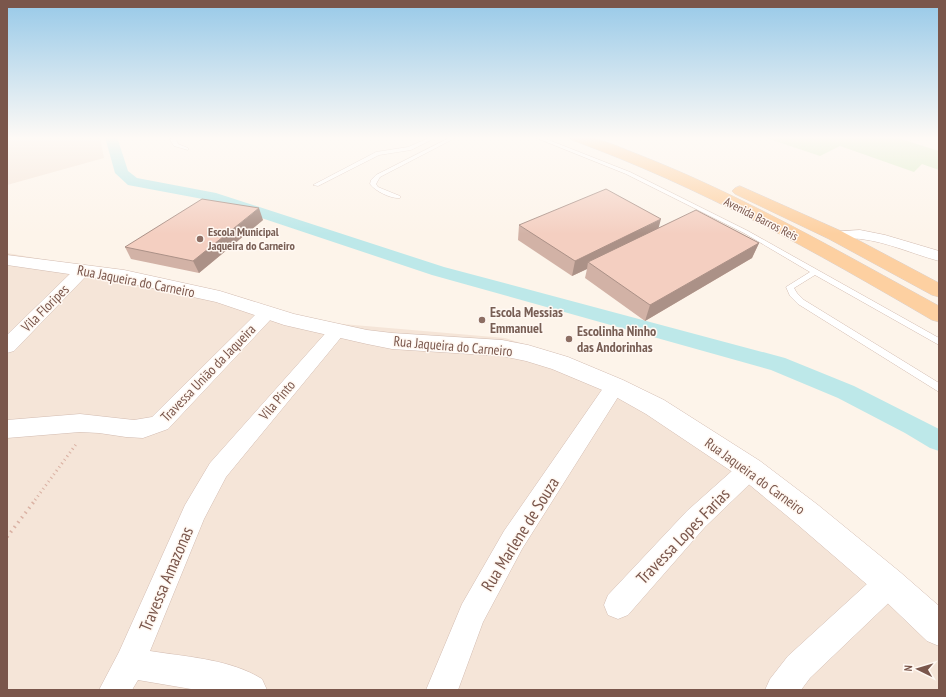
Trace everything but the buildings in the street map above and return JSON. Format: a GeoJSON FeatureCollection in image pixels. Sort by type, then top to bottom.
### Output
{"type":"FeatureCollection","features":[{"type":"Feature","properties":{"kind":"main road","name":"Avenida Barros Reis"},"geometry":{"type":"LineString","coordinates":[[659,170],[748,211],[939,315]]}},
{"type":"Feature","properties":{"kind":"main road","name":"Avenida Barros Reis"},"geometry":{"type":"LineString","coordinates":[[693,170],[835,235],[939,290]]}},
{"type":"Feature","properties":{"kind":"street"},"geometry":{"type":"LineString","coordinates":[[835,235],[860,234],[880,238],[939,256]]}},
{"type":"Feature","properties":{"kind":"street","name":"Rua Jaqueira do Carneiro"},"geometry":{"type":"LineString","coordinates":[[7,260],[124,276],[220,297],[291,320],[337,331],[392,341],[502,348],[528,353],[560,363],[615,386],[655,407],[750,469],[808,514],[939,628]]}},
{"type":"Feature","properties":{"kind":"street","name":"Vila Floripes"},"geometry":{"type":"LineString","coordinates":[[7,346],[83,270]]}},
{"type":"Feature","properties":{"kind":"street","name":"Travessa Uniāo da Jaqueira"},"geometry":{"type":"LineString","coordinates":[[91,423],[132,429],[146,429],[160,423],[267,312]]}},
{"type":"Feature","properties":{"kind":"street","name":"Vila Pinto"},"geometry":{"type":"LineString","coordinates":[[218,470],[337,331]]}},
{"type":"Feature","properties":{"kind":"street","name":"Rua Marlene de Souza"},"geometry":{"type":"LineString","coordinates":[[442,690],[472,614],[506,553],[615,386]]}},
{"type":"Feature","properties":{"kind":"street"},"geometry":{"type":"LineString","coordinates":[[7,429],[39,425],[91,423]]}},
{"type":"Feature","properties":{"kind":"street","name":"Travessa Lopes Farias"},"geometry":{"type":"LineString","coordinates":[[618,605],[696,519],[750,469]]}},
{"type":"Feature","properties":{"kind":"street","name":"Travessa Amazonas"},"geometry":{"type":"LineString","coordinates":[[114,690],[130,662],[194,513],[218,470]]}},
{"type":"Feature","properties":{"kind":"street"},"geometry":{"type":"LineString","coordinates":[[781,690],[799,666],[889,583]]}},
{"type":"Feature","properties":{"kind":"street"},"geometry":{"type":"LineString","coordinates":[[130,662],[211,677],[243,685],[251,690]]}},
{"type":"Feature","properties":{"kind":"lane"},"geometry":{"type":"LineString","coordinates":[[316,185],[346,170]]}},
{"type":"Feature","properties":{"kind":"lane"},"geometry":{"type":"LineString","coordinates":[[391,170],[378,176],[374,180],[373,184],[376,188],[398,197]]}},
{"type":"Feature","properties":{"kind":"lane"},"geometry":{"type":"LineString","coordinates":[[621,170],[746,232],[939,342]]}},
{"type":"Feature","properties":{"kind":"lane"},"geometry":{"type":"LineString","coordinates":[[816,271],[790,287],[793,294],[801,302],[939,388]]}},
{"type":"Feature","properties":{"kind":"path"},"geometry":{"type":"LineString","coordinates":[[7,537],[91,423]]}},
{"type":"Feature","properties":{"kind":"shaded area"},"geometry":{"type":"Polygon","coordinates":[[[7,170],[63,170],[7,185],[7,170]]]}},
{"type":"Feature","properties":{"kind":"shaded area"},"geometry":{"type":"Polygon","coordinates":[[[7,253],[199,287],[319,322],[505,338],[565,357],[726,457],[939,644],[939,690],[7,690],[7,253]]]}},
{"type":"Feature","properties":{"kind":"green space"},"geometry":{"type":"Polygon","coordinates":[[[907,170],[916,170],[914,172],[907,170]]]}},
{"type":"Feature","properties":{"kind":"waterway"},"geometry":{"type":"LineString","coordinates":[[121,170],[122,173],[133,182],[211,196],[438,271],[777,364],[846,392],[914,426],[939,441]]}},
{"type":"Feature","properties":{"kind":"place","name":"Escola Municipal Jaqueira do Carneiro"},"geometry":{"type":"Point","coordinates":[200,239]}},
{"type":"Feature","properties":{"kind":"place","name":"Escola Messias Emmanuel"},"geometry":{"type":"Point","coordinates":[482,320]}},
{"type":"Feature","properties":{"kind":"place","name":"Escolinha Ninho das Andorinhas"},"geometry":{"type":"Point","coordinates":[569,339]}}]}
